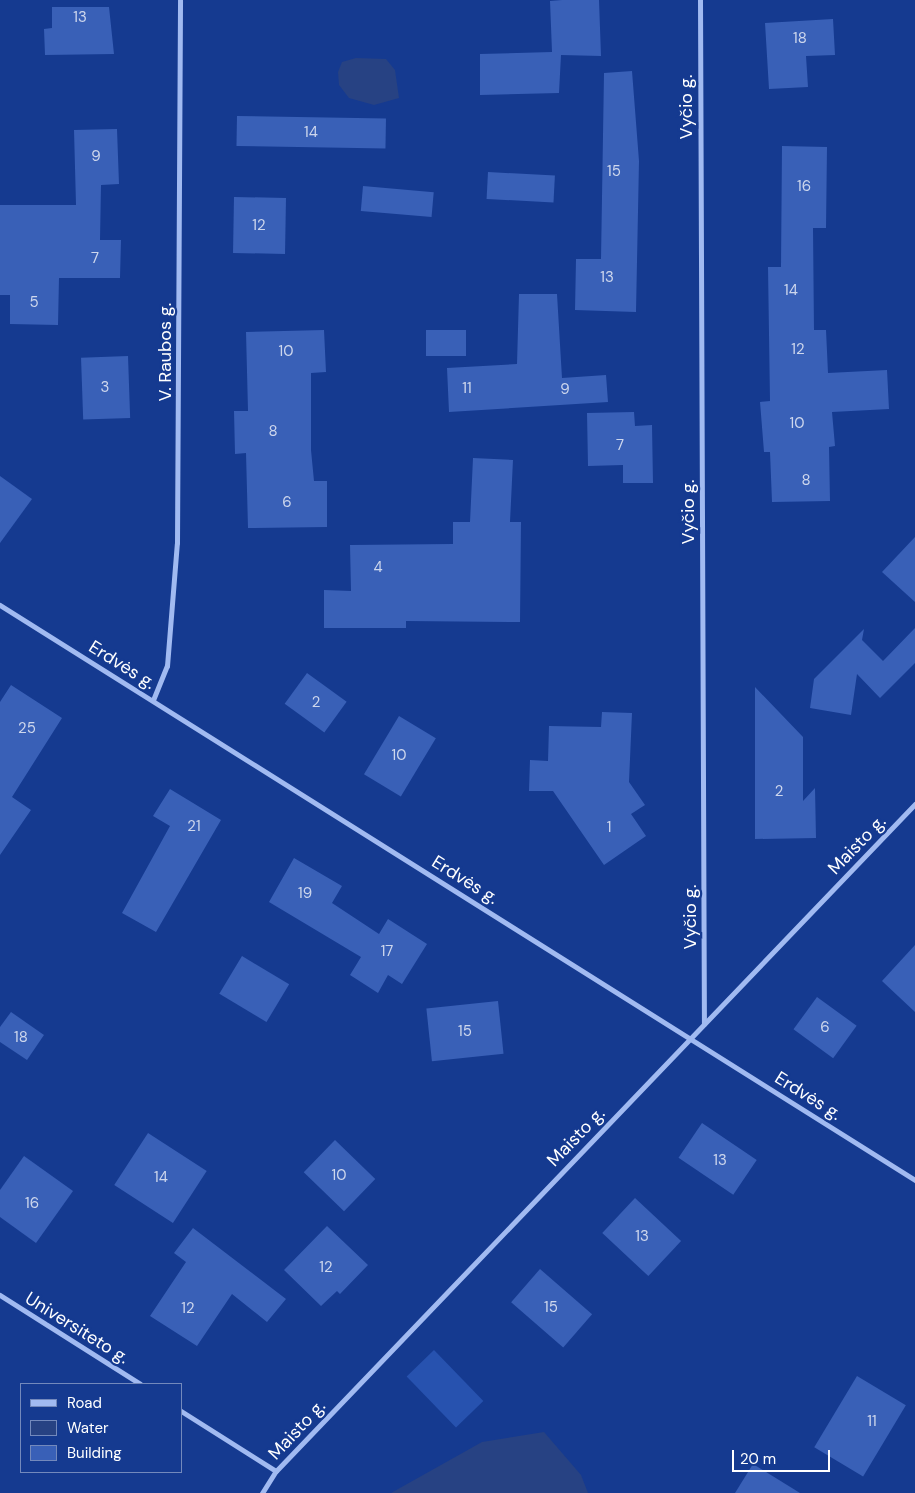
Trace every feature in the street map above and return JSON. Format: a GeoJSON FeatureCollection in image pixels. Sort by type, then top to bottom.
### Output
{"type":"FeatureCollection","features":[{"type":"Feature","properties":{"kind":"street","name":"V. Raubos g."},"geometry":{"type":"LineString","coordinates":[[153,700],[167,666],[177,543],[180,0]]}},
{"type":"Feature","properties":{"kind":"street","name":"Vyčio g."},"geometry":{"type":"LineString","coordinates":[[700,0],[704,1024]]}},
{"type":"Feature","properties":{"kind":"street","name":"Erdvės g."},"geometry":{"type":"LineString","coordinates":[[0,605],[915,1180]]}},
{"type":"Feature","properties":{"kind":"street","name":"Maisto g."},"geometry":{"type":"LineString","coordinates":[[262,1493],[276,1471],[915,804]]}},
{"type":"Feature","properties":{"kind":"street","name":"Universiteto g."},"geometry":{"type":"LineString","coordinates":[[0,1295],[138,1383]]}},
{"type":"Feature","properties":{"kind":"street"},"geometry":{"type":"LineString","coordinates":[[182,1412],[276,1471]]}},
{"type":"Feature","properties":{"kind":"shaded area"},"geometry":{"type":"Polygon","coordinates":[[[434,1350],[483,1401],[456,1427],[407,1376],[434,1350]]]}},
{"type":"Feature","properties":{"kind":"water"},"geometry":{"type":"Polygon","coordinates":[[[356,58],[386,59],[395,70],[399,98],[374,105],[349,98],[339,85],[338,72],[342,62],[356,58]]]}},
{"type":"Feature","properties":{"kind":"water"},"geometry":{"type":"Polygon","coordinates":[[[544,1432],[581,1475],[588,1493],[391,1493],[482,1442],[544,1432]]]}},
{"type":"Feature","properties":{"kind":"building"},"geometry":{"type":"Polygon","coordinates":[[[599,0],[601,56],[561,55],[559,93],[480,95],[480,54],[552,52],[550,1],[599,0]]]}},
{"type":"Feature","properties":{"kind":"building"},"geometry":{"type":"Polygon","coordinates":[[[52,7],[109,7],[114,54],[45,55],[44,29],[52,28],[52,7]]]}},
{"type":"Feature","properties":{"kind":"building"},"geometry":{"type":"Polygon","coordinates":[[[833,19],[835,55],[806,56],[808,87],[769,89],[765,23],[833,19]]]}},
{"type":"Feature","properties":{"kind":"building"},"geometry":{"type":"Polygon","coordinates":[[[632,71],[639,161],[636,312],[575,310],[576,259],[601,259],[604,73],[632,71]]]}},
{"type":"Feature","properties":{"kind":"building"},"geometry":{"type":"Polygon","coordinates":[[[237,116],[386,119],[385,149],[236,146],[237,116]]]}},
{"type":"Feature","properties":{"kind":"building"},"geometry":{"type":"Polygon","coordinates":[[[117,129],[119,184],[101,185],[100,240],[121,240],[120,278],[59,278],[58,325],[10,324],[10,295],[0,295],[0,205],[76,205],[74,130],[117,129]]]}},
{"type":"Feature","properties":{"kind":"building"},"geometry":{"type":"Polygon","coordinates":[[[782,146],[827,147],[826,228],[813,228],[814,330],[826,330],[828,373],[887,370],[889,409],[832,412],[835,446],[829,447],[830,501],[772,502],[770,452],[764,452],[760,402],[770,401],[768,267],[781,267],[782,146]]]}},
{"type":"Feature","properties":{"kind":"building"},"geometry":{"type":"Polygon","coordinates":[[[488,172],[555,176],[553,202],[487,199],[488,172]]]}},
{"type":"Feature","properties":{"kind":"building"},"geometry":{"type":"Polygon","coordinates":[[[363,186],[434,192],[432,217],[361,211],[363,186]]]}},
{"type":"Feature","properties":{"kind":"building"},"geometry":{"type":"Polygon","coordinates":[[[234,197],[286,198],[285,254],[233,253],[234,197]]]}},
{"type":"Feature","properties":{"kind":"building"},"geometry":{"type":"Polygon","coordinates":[[[519,294],[557,294],[562,378],[606,375],[608,402],[449,412],[447,368],[517,364],[519,294]]]}},
{"type":"Feature","properties":{"kind":"building"},"geometry":{"type":"Polygon","coordinates":[[[324,330],[326,372],[311,373],[311,450],[314,481],[327,481],[327,527],[248,528],[246,453],[235,454],[234,411],[248,411],[246,332],[324,330]]]}},
{"type":"Feature","properties":{"kind":"building"},"geometry":{"type":"Polygon","coordinates":[[[426,330],[466,330],[466,356],[426,356],[426,330]]]}},
{"type":"Feature","properties":{"kind":"building"},"geometry":{"type":"Polygon","coordinates":[[[128,356],[130,418],[83,420],[81,358],[128,356]]]}},
{"type":"Feature","properties":{"kind":"building"},"geometry":{"type":"Polygon","coordinates":[[[634,412],[635,426],[652,425],[653,483],[623,483],[623,465],[588,466],[587,413],[634,412]]]}},
{"type":"Feature","properties":{"kind":"building"},"geometry":{"type":"Polygon","coordinates":[[[473,458],[513,460],[510,522],[521,522],[520,622],[406,621],[406,628],[324,628],[324,590],[351,591],[350,545],[453,544],[453,522],[470,522],[473,458]]]}},
{"type":"Feature","properties":{"kind":"building"},"geometry":{"type":"Polygon","coordinates":[[[0,476],[32,499],[0,543],[0,476]]]}},
{"type":"Feature","properties":{"kind":"building"},"geometry":{"type":"Polygon","coordinates":[[[915,537],[915,602],[882,572],[915,537]]]}},
{"type":"Feature","properties":{"kind":"building"},"geometry":{"type":"Polygon","coordinates":[[[915,628],[915,663],[880,698],[857,674],[851,715],[810,708],[814,679],[864,629],[862,640],[883,661],[915,628]]]}},
{"type":"Feature","properties":{"kind":"building"},"geometry":{"type":"Polygon","coordinates":[[[307,673],[347,702],[324,733],[285,704],[307,673]]]}},
{"type":"Feature","properties":{"kind":"building"},"geometry":{"type":"Polygon","coordinates":[[[11,685],[62,718],[12,797],[31,810],[0,855],[0,702],[11,685]]]}},
{"type":"Feature","properties":{"kind":"building"},"geometry":{"type":"Polygon","coordinates":[[[755,687],[803,737],[803,801],[815,788],[816,838],[755,839],[755,687]]]}},
{"type":"Feature","properties":{"kind":"building"},"geometry":{"type":"Polygon","coordinates":[[[602,712],[632,713],[629,782],[645,805],[631,814],[646,836],[604,865],[553,791],[529,791],[530,760],[548,761],[549,726],[601,727],[602,712]]]}},
{"type":"Feature","properties":{"kind":"building"},"geometry":{"type":"Polygon","coordinates":[[[399,716],[436,738],[401,796],[364,774],[399,716]]]}},
{"type":"Feature","properties":{"kind":"building"},"geometry":{"type":"Polygon","coordinates":[[[170,789],[221,820],[156,932],[122,913],[170,826],[153,816],[170,789]]]}},
{"type":"Feature","properties":{"kind":"building"},"geometry":{"type":"Polygon","coordinates":[[[294,858],[342,886],[332,903],[379,934],[388,919],[427,944],[402,984],[388,975],[378,993],[350,975],[361,957],[269,902],[294,858]]]}},
{"type":"Feature","properties":{"kind":"building"},"geometry":{"type":"Polygon","coordinates":[[[915,945],[915,1012],[882,981],[915,945]]]}},
{"type":"Feature","properties":{"kind":"building"},"geometry":{"type":"Polygon","coordinates":[[[242,956],[289,984],[266,1022],[219,994],[242,956]]]}},
{"type":"Feature","properties":{"kind":"building"},"geometry":{"type":"Polygon","coordinates":[[[817,997],[857,1026],[833,1058],[793,1029],[817,997]]]}},
{"type":"Feature","properties":{"kind":"building"},"geometry":{"type":"Polygon","coordinates":[[[498,1001],[504,1054],[432,1061],[426,1009],[498,1001]]]}},
{"type":"Feature","properties":{"kind":"building"},"geometry":{"type":"Polygon","coordinates":[[[11,1012],[44,1035],[27,1060],[0,1042],[0,1027],[11,1012]]]}},
{"type":"Feature","properties":{"kind":"building"},"geometry":{"type":"Polygon","coordinates":[[[702,1123],[757,1160],[733,1195],[679,1158],[702,1123]]]}},
{"type":"Feature","properties":{"kind":"building"},"geometry":{"type":"Polygon","coordinates":[[[148,1133],[207,1171],[173,1223],[114,1185],[148,1133]]]}},
{"type":"Feature","properties":{"kind":"building"},"geometry":{"type":"Polygon","coordinates":[[[335,1140],[375,1179],[344,1211],[304,1172],[335,1140]]]}},
{"type":"Feature","properties":{"kind":"building"},"geometry":{"type":"Polygon","coordinates":[[[24,1156],[73,1191],[36,1243],[0,1217],[0,1190],[24,1156]]]}},
{"type":"Feature","properties":{"kind":"building"},"geometry":{"type":"Polygon","coordinates":[[[635,1198],[681,1241],[648,1276],[602,1233],[635,1198]]]}},
{"type":"Feature","properties":{"kind":"building"},"geometry":{"type":"Polygon","coordinates":[[[327,1226],[368,1265],[340,1294],[337,1291],[321,1306],[284,1270],[327,1226]]]}},
{"type":"Feature","properties":{"kind":"building"},"geometry":{"type":"Polygon","coordinates":[[[193,1228],[286,1299],[267,1322],[232,1294],[197,1346],[150,1316],[186,1262],[174,1253],[193,1228]]]}},
{"type":"Feature","properties":{"kind":"building"},"geometry":{"type":"Polygon","coordinates":[[[540,1269],[592,1314],[563,1347],[511,1302],[540,1269]]]}},
{"type":"Feature","properties":{"kind":"building"},"geometry":{"type":"Polygon","coordinates":[[[857,1376],[906,1405],[863,1477],[814,1447],[857,1376]]]}},
{"type":"Feature","properties":{"kind":"building"},"geometry":{"type":"Polygon","coordinates":[[[753,1464],[800,1493],[735,1493],[753,1464]]]}}]}
